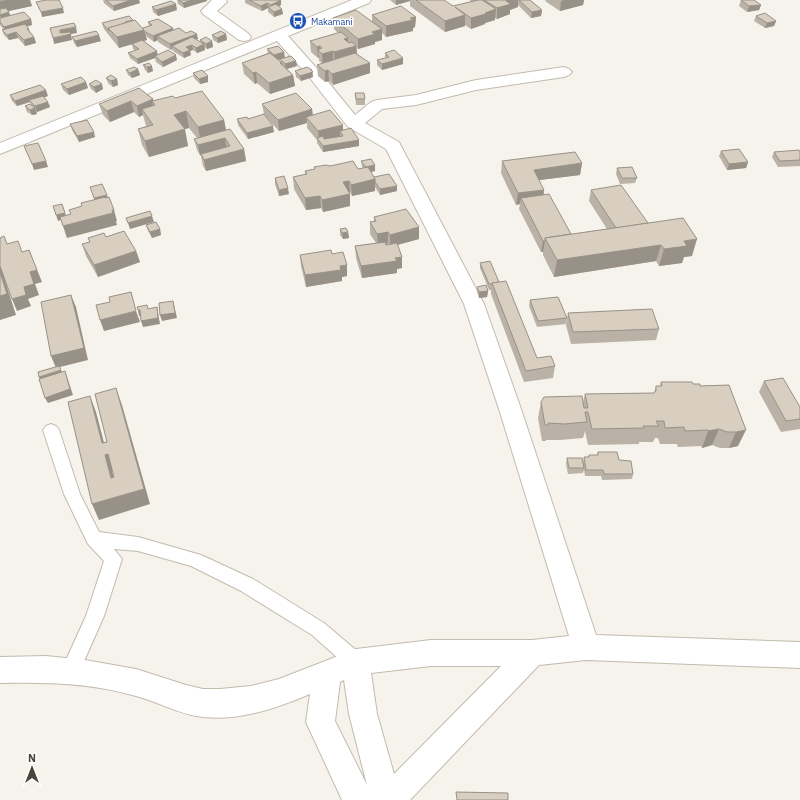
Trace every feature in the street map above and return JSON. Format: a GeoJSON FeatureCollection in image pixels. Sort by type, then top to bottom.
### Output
{"type":"FeatureCollection","features":[{"type":"Feature","properties":{"kind":"street"},"geometry":{"type":"LineString","coordinates":[[219,0],[220,2],[208,11],[244,37]]}},
{"type":"Feature","properties":{"kind":"street"},"geometry":{"type":"LineString","coordinates":[[0,149],[364,0]]}},
{"type":"Feature","properties":{"kind":"street"},"geometry":{"type":"LineString","coordinates":[[279,35],[315,75],[354,124],[393,146],[474,304],[510,409],[586,647]]}},
{"type":"Feature","properties":{"kind":"street"},"geometry":{"type":"LineString","coordinates":[[354,124],[377,105],[416,100],[476,85],[564,72]]}},
{"type":"Feature","properties":{"kind":"street"},"geometry":{"type":"LineString","coordinates":[[0,670],[46,669],[70,671],[136,682],[198,702],[220,704],[251,700],[279,693],[356,662],[431,653],[532,653],[586,647],[800,655]]}},
{"type":"Feature","properties":{"kind":"street"},"geometry":{"type":"LineString","coordinates":[[389,800],[532,653]]}},
{"type":"Feature","properties":{"kind":"street"},"geometry":{"type":"LineString","coordinates":[[356,662],[362,714],[382,786],[382,800]]}},
{"type":"Feature","properties":{"kind":"street"},"geometry":{"type":"LineString","coordinates":[[327,674],[320,722],[358,800]]}},
{"type":"Feature","properties":{"kind":"lane"},"geometry":{"type":"LineString","coordinates":[[51,430],[72,494],[94,540],[113,559],[101,600],[88,634],[70,671]]}},
{"type":"Feature","properties":{"kind":"lane"},"geometry":{"type":"LineString","coordinates":[[94,540],[138,544],[195,560],[247,585],[318,629],[356,662]]}},
{"type":"Feature","properties":{"kind":"building"},"geometry":{"type":"Polygon","coordinates":[[[59,0],[63,8],[41,12],[36,2],[59,0]]]}},
{"type":"Feature","properties":{"kind":"building"},"geometry":{"type":"Polygon","coordinates":[[[106,0],[131,0],[113,6],[106,0]]]}},
{"type":"Feature","properties":{"kind":"building"},"geometry":{"type":"Polygon","coordinates":[[[179,0],[192,0],[183,3],[179,0]]]}},
{"type":"Feature","properties":{"kind":"building"},"geometry":{"type":"Polygon","coordinates":[[[249,0],[281,0],[271,5],[267,3],[261,6],[249,0]]]}},
{"type":"Feature","properties":{"kind":"building"},"geometry":{"type":"Polygon","coordinates":[[[416,0],[444,0],[453,6],[482,0],[496,9],[485,13],[486,14],[471,18],[455,7],[465,15],[445,21],[416,0]]]}},
{"type":"Feature","properties":{"kind":"building"},"geometry":{"type":"Polygon","coordinates":[[[484,0],[509,0],[506,1],[511,4],[497,8],[484,0]]]}},
{"type":"Feature","properties":{"kind":"building"},"geometry":{"type":"Polygon","coordinates":[[[519,0],[530,0],[542,10],[532,12],[519,0]]]}},
{"type":"Feature","properties":{"kind":"building"},"geometry":{"type":"Polygon","coordinates":[[[741,0],[754,0],[761,5],[749,6],[741,0]]]}},
{"type":"Feature","properties":{"kind":"building"},"geometry":{"type":"Polygon","coordinates":[[[171,1],[176,4],[156,10],[152,7],[171,1]]]}},
{"type":"Feature","properties":{"kind":"building"},"geometry":{"type":"Polygon","coordinates":[[[276,4],[282,9],[274,12],[268,7],[276,4]]]}},
{"type":"Feature","properties":{"kind":"building"},"geometry":{"type":"Polygon","coordinates":[[[401,6],[416,17],[410,18],[413,20],[386,26],[372,15],[401,6]]]}},
{"type":"Feature","properties":{"kind":"building"},"geometry":{"type":"Polygon","coordinates":[[[6,8],[9,12],[0,15],[0,9],[6,8]]]}},
{"type":"Feature","properties":{"kind":"building"},"geometry":{"type":"Polygon","coordinates":[[[356,10],[382,29],[372,32],[375,34],[358,39],[333,18],[356,10]]]}},
{"type":"Feature","properties":{"kind":"building"},"geometry":{"type":"Polygon","coordinates":[[[24,12],[31,19],[4,27],[0,22],[0,18],[24,12]]]}},
{"type":"Feature","properties":{"kind":"building"},"geometry":{"type":"Polygon","coordinates":[[[765,13],[776,21],[767,23],[756,16],[765,13]]]}},
{"type":"Feature","properties":{"kind":"building"},"geometry":{"type":"Polygon","coordinates":[[[129,16],[133,20],[108,28],[109,31],[102,23],[129,16]]]}},
{"type":"Feature","properties":{"kind":"building"},"geometry":{"type":"Polygon","coordinates":[[[158,19],[173,28],[153,36],[144,31],[143,28],[152,25],[148,22],[158,19]]]}},
{"type":"Feature","properties":{"kind":"building"},"geometry":{"type":"Polygon","coordinates":[[[135,20],[144,30],[117,37],[108,28],[135,20]]]}},
{"type":"Feature","properties":{"kind":"building"},"geometry":{"type":"Polygon","coordinates":[[[74,23],[76,27],[60,30],[60,33],[70,32],[71,34],[53,38],[50,28],[74,23]]]}},
{"type":"Feature","properties":{"kind":"building"},"geometry":{"type":"Polygon","coordinates":[[[25,24],[29,29],[27,29],[34,37],[24,40],[16,32],[7,35],[2,30],[25,24]]]}},
{"type":"Feature","properties":{"kind":"building"},"geometry":{"type":"Polygon","coordinates":[[[179,28],[186,33],[191,31],[197,34],[170,44],[157,36],[179,28]]]}},
{"type":"Feature","properties":{"kind":"building"},"geometry":{"type":"Polygon","coordinates":[[[96,31],[99,35],[75,41],[72,37],[96,31]]]}},
{"type":"Feature","properties":{"kind":"building"},"geometry":{"type":"Polygon","coordinates":[[[221,31],[226,34],[217,38],[212,35],[221,31]]]}},
{"type":"Feature","properties":{"kind":"building"},"geometry":{"type":"Polygon","coordinates":[[[341,32],[348,38],[344,39],[349,43],[352,42],[356,46],[322,54],[318,50],[322,48],[320,46],[317,47],[310,41],[341,32]]]}},
{"type":"Feature","properties":{"kind":"building"},"geometry":{"type":"Polygon","coordinates":[[[192,37],[204,44],[196,48],[192,45],[186,47],[190,50],[183,53],[172,46],[192,37]]]}},
{"type":"Feature","properties":{"kind":"building"},"geometry":{"type":"Polygon","coordinates":[[[206,37],[212,41],[206,44],[200,40],[206,37]]]}},
{"type":"Feature","properties":{"kind":"building"},"geometry":{"type":"Polygon","coordinates":[[[142,40],[157,51],[137,59],[128,53],[139,49],[132,44],[142,40]]]}},
{"type":"Feature","properties":{"kind":"building"},"geometry":{"type":"Polygon","coordinates":[[[278,46],[284,52],[274,55],[267,49],[278,46]]]}},
{"type":"Feature","properties":{"kind":"building"},"geometry":{"type":"Polygon","coordinates":[[[168,50],[176,55],[162,62],[155,56],[168,50]]]}},
{"type":"Feature","properties":{"kind":"building"},"geometry":{"type":"Polygon","coordinates":[[[394,50],[403,58],[382,64],[377,60],[389,57],[385,53],[394,50]]]}},
{"type":"Feature","properties":{"kind":"building"},"geometry":{"type":"Polygon","coordinates":[[[270,53],[293,75],[269,83],[256,72],[253,73],[242,63],[270,53]]]}},
{"type":"Feature","properties":{"kind":"building"},"geometry":{"type":"Polygon","coordinates":[[[355,53],[370,63],[332,74],[328,70],[325,71],[317,65],[355,53]]]}},
{"type":"Feature","properties":{"kind":"building"},"geometry":{"type":"Polygon","coordinates":[[[291,56],[296,61],[285,64],[280,59],[291,56]]]}},
{"type":"Feature","properties":{"kind":"building"},"geometry":{"type":"Polygon","coordinates":[[[149,63],[152,66],[147,67],[143,65],[149,63]]]}},
{"type":"Feature","properties":{"kind":"building"},"geometry":{"type":"Polygon","coordinates":[[[134,67],[138,69],[130,73],[126,70],[134,67]]]}},
{"type":"Feature","properties":{"kind":"building"},"geometry":{"type":"Polygon","coordinates":[[[307,67],[313,72],[300,76],[295,71],[307,67]]]}},
{"type":"Feature","properties":{"kind":"building"},"geometry":{"type":"Polygon","coordinates":[[[202,70],[208,76],[199,79],[193,73],[202,70]]]}},
{"type":"Feature","properties":{"kind":"building"},"geometry":{"type":"Polygon","coordinates":[[[111,75],[117,79],[111,81],[106,78],[111,75]]]}},
{"type":"Feature","properties":{"kind":"building"},"geometry":{"type":"Polygon","coordinates":[[[81,77],[86,82],[67,89],[61,84],[81,77]]]}},
{"type":"Feature","properties":{"kind":"building"},"geometry":{"type":"Polygon","coordinates":[[[96,80],[102,84],[94,87],[89,84],[96,80]]]}},
{"type":"Feature","properties":{"kind":"building"},"geometry":{"type":"Polygon","coordinates":[[[40,85],[46,90],[15,101],[10,95],[40,85]]]}},
{"type":"Feature","properties":{"kind":"building"},"geometry":{"type":"Polygon","coordinates":[[[139,88],[153,99],[137,106],[131,101],[107,111],[99,104],[139,88]]]}},
{"type":"Feature","properties":{"kind":"building"},"geometry":{"type":"Polygon","coordinates":[[[202,91],[224,120],[198,127],[186,111],[174,115],[185,129],[145,141],[138,129],[153,125],[142,109],[155,105],[152,101],[173,96],[175,98],[202,91]]]}},
{"type":"Feature","properties":{"kind":"building"},"geometry":{"type":"Polygon","coordinates":[[[296,93],[312,109],[278,120],[262,104],[296,93]]]}},
{"type":"Feature","properties":{"kind":"building"},"geometry":{"type":"Polygon","coordinates":[[[355,93],[364,93],[365,99],[356,99],[355,93]]]}},
{"type":"Feature","properties":{"kind":"building"},"geometry":{"type":"Polygon","coordinates":[[[43,96],[48,102],[35,106],[29,100],[43,96]]]}},
{"type":"Feature","properties":{"kind":"building"},"geometry":{"type":"Polygon","coordinates":[[[30,104],[35,108],[30,110],[25,106],[30,104]]]}},
{"type":"Feature","properties":{"kind":"building"},"geometry":{"type":"Polygon","coordinates":[[[330,110],[343,125],[318,131],[306,117],[330,110]]]}},
{"type":"Feature","properties":{"kind":"building"},"geometry":{"type":"Polygon","coordinates":[[[264,114],[273,126],[247,133],[237,119],[247,117],[248,119],[264,114]]]}},
{"type":"Feature","properties":{"kind":"building"},"geometry":{"type":"Polygon","coordinates":[[[87,120],[94,132],[77,136],[70,124],[87,120]]]}},
{"type":"Feature","properties":{"kind":"building"},"geometry":{"type":"Polygon","coordinates":[[[351,128],[359,140],[323,146],[317,138],[323,136],[324,139],[343,136],[340,131],[351,128]]]}},
{"type":"Feature","properties":{"kind":"building"},"geometry":{"type":"Polygon","coordinates":[[[230,129],[244,149],[204,160],[201,154],[230,146],[225,138],[198,145],[194,139],[230,129]]]}},
{"type":"Feature","properties":{"kind":"building"},"geometry":{"type":"Polygon","coordinates":[[[38,143],[46,161],[32,164],[24,146],[38,143]]]}},
{"type":"Feature","properties":{"kind":"building"},"geometry":{"type":"Polygon","coordinates":[[[739,149],[748,162],[729,164],[721,151],[739,149]]]}},
{"type":"Feature","properties":{"kind":"building"},"geometry":{"type":"Polygon","coordinates":[[[799,150],[800,160],[780,161],[774,152],[799,150]]]}},
{"type":"Feature","properties":{"kind":"building"},"geometry":{"type":"Polygon","coordinates":[[[575,152],[582,163],[534,170],[544,190],[518,193],[502,161],[575,152]]]}},
{"type":"Feature","properties":{"kind":"building"},"geometry":{"type":"Polygon","coordinates":[[[371,159],[375,165],[366,167],[361,161],[371,159]]]}},
{"type":"Feature","properties":{"kind":"building"},"geometry":{"type":"Polygon","coordinates":[[[353,161],[358,169],[368,167],[375,179],[351,185],[349,181],[343,182],[350,194],[322,200],[320,196],[305,198],[293,177],[307,174],[305,171],[315,169],[314,167],[326,165],[330,166],[353,161]]]}},
{"type":"Feature","properties":{"kind":"building"},"geometry":{"type":"Polygon","coordinates":[[[632,167],[637,178],[622,178],[617,168],[632,167]]]}},
{"type":"Feature","properties":{"kind":"building"},"geometry":{"type":"Polygon","coordinates":[[[389,174],[397,186],[380,189],[375,182],[374,177],[389,174]]]}},
{"type":"Feature","properties":{"kind":"building"},"geometry":{"type":"Polygon","coordinates":[[[284,176],[288,188],[279,190],[275,178],[284,176]]]}},
{"type":"Feature","properties":{"kind":"building"},"geometry":{"type":"Polygon","coordinates":[[[102,184],[107,195],[94,198],[90,187],[102,184]]]}},
{"type":"Feature","properties":{"kind":"building"},"geometry":{"type":"Polygon","coordinates":[[[621,185],[648,223],[616,228],[591,190],[621,185]]]}},
{"type":"Feature","properties":{"kind":"building"},"geometry":{"type":"Polygon","coordinates":[[[549,194],[571,234],[545,238],[545,241],[543,241],[521,198],[549,194]]]}},
{"type":"Feature","properties":{"kind":"building"},"geometry":{"type":"Polygon","coordinates":[[[109,197],[114,210],[112,210],[113,213],[63,226],[60,217],[71,214],[69,210],[82,206],[81,203],[109,197]]]}},
{"type":"Feature","properties":{"kind":"building"},"geometry":{"type":"Polygon","coordinates":[[[62,204],[65,213],[56,215],[53,206],[62,204]]]}},
{"type":"Feature","properties":{"kind":"building"},"geometry":{"type":"Polygon","coordinates":[[[406,209],[419,227],[390,235],[388,232],[377,234],[370,222],[376,221],[374,217],[406,209]]]}},
{"type":"Feature","properties":{"kind":"building"},"geometry":{"type":"Polygon","coordinates":[[[150,211],[152,216],[128,223],[126,218],[150,211]]]}},
{"type":"Feature","properties":{"kind":"building"},"geometry":{"type":"Polygon","coordinates":[[[683,218],[697,239],[684,241],[687,246],[664,249],[661,245],[557,260],[545,238],[683,218]]]}},
{"type":"Feature","properties":{"kind":"building"},"geometry":{"type":"Polygon","coordinates":[[[156,222],[160,229],[150,232],[146,225],[156,222]]]}},
{"type":"Feature","properties":{"kind":"building"},"geometry":{"type":"Polygon","coordinates":[[[346,228],[348,232],[342,233],[340,229],[346,228]]]}},
{"type":"Feature","properties":{"kind":"building"},"geometry":{"type":"Polygon","coordinates":[[[124,231],[136,251],[94,265],[82,244],[90,242],[88,238],[104,233],[106,237],[124,231]]]}},
{"type":"Feature","properties":{"kind":"building"},"geometry":{"type":"Polygon","coordinates":[[[4,236],[7,244],[18,241],[22,252],[29,250],[37,270],[30,272],[34,284],[24,287],[26,295],[12,299],[0,266],[0,238],[4,236]]]}},
{"type":"Feature","properties":{"kind":"building"},"geometry":{"type":"Polygon","coordinates":[[[385,242],[386,245],[397,243],[402,257],[395,258],[397,261],[361,266],[355,246],[385,242]]]}},
{"type":"Feature","properties":{"kind":"building"},"geometry":{"type":"Polygon","coordinates":[[[331,250],[332,254],[343,252],[347,265],[340,266],[341,270],[305,275],[300,255],[331,250]]]}},
{"type":"Feature","properties":{"kind":"building"},"geometry":{"type":"Polygon","coordinates":[[[490,261],[499,282],[492,283],[493,284],[489,284],[480,263],[490,261]]]}},
{"type":"Feature","properties":{"kind":"building"},"geometry":{"type":"Polygon","coordinates":[[[0,272],[7,294],[0,296],[0,272]]]}},
{"type":"Feature","properties":{"kind":"building"},"geometry":{"type":"Polygon","coordinates":[[[506,281],[537,358],[551,356],[555,366],[526,371],[492,283],[506,281]]]}},
{"type":"Feature","properties":{"kind":"building"},"geometry":{"type":"Polygon","coordinates":[[[486,285],[488,291],[479,292],[477,287],[486,285]]]}},
{"type":"Feature","properties":{"kind":"building"},"geometry":{"type":"Polygon","coordinates":[[[131,292],[136,311],[100,320],[96,305],[110,302],[109,297],[131,292]]]}},
{"type":"Feature","properties":{"kind":"building"},"geometry":{"type":"Polygon","coordinates":[[[71,295],[84,348],[51,356],[41,302],[71,295]]]}},
{"type":"Feature","properties":{"kind":"building"},"geometry":{"type":"Polygon","coordinates":[[[558,297],[567,318],[538,321],[530,300],[558,297]]]}},
{"type":"Feature","properties":{"kind":"building"},"geometry":{"type":"Polygon","coordinates":[[[173,301],[175,313],[160,315],[159,303],[173,301]]]}},
{"type":"Feature","properties":{"kind":"building"},"geometry":{"type":"Polygon","coordinates":[[[147,305],[148,309],[157,307],[158,318],[141,321],[140,310],[138,310],[137,307],[147,305]]]}},
{"type":"Feature","properties":{"kind":"building"},"geometry":{"type":"Polygon","coordinates":[[[652,309],[659,329],[573,332],[568,313],[652,309]]]}},
{"type":"Feature","properties":{"kind":"building"},"geometry":{"type":"Polygon","coordinates":[[[59,366],[61,370],[39,377],[38,372],[59,366]]]}},
{"type":"Feature","properties":{"kind":"building"},"geometry":{"type":"Polygon","coordinates":[[[65,371],[70,389],[45,398],[39,379],[65,371]]]}},
{"type":"Feature","properties":{"kind":"building"},"geometry":{"type":"Polygon","coordinates":[[[783,378],[800,407],[800,419],[786,421],[764,381],[783,378]]]}},
{"type":"Feature","properties":{"kind":"building"},"geometry":{"type":"Polygon","coordinates":[[[661,382],[692,382],[693,384],[700,384],[700,386],[729,385],[746,430],[736,432],[727,432],[719,429],[708,431],[685,431],[684,427],[665,428],[664,421],[656,421],[659,426],[643,426],[644,428],[592,429],[588,412],[585,412],[587,422],[564,424],[548,423],[549,425],[545,425],[541,402],[544,397],[582,396],[584,408],[588,408],[585,394],[654,393],[656,391],[656,386],[662,386],[661,382]]]}},
{"type":"Feature","properties":{"kind":"building"},"geometry":{"type":"Polygon","coordinates":[[[116,388],[144,489],[92,504],[68,402],[90,396],[102,443],[107,442],[95,394],[116,388]],[[108,454],[105,455],[111,478],[114,477],[108,454]]]}},
{"type":"Feature","properties":{"kind":"building"},"geometry":{"type":"Polygon","coordinates":[[[598,452],[617,452],[619,460],[631,461],[633,474],[604,474],[603,470],[586,470],[584,457],[589,457],[589,455],[598,455],[598,452]]]}},
{"type":"Feature","properties":{"kind":"building"},"geometry":{"type":"Polygon","coordinates":[[[567,458],[582,458],[584,468],[569,468],[567,458]]]}},
{"type":"Feature","properties":{"kind":"building"},"geometry":{"type":"Polygon","coordinates":[[[456,792],[508,793],[508,800],[457,800],[456,792]]]}},
{"type":"Feature","properties":{"kind":"place","name":"Makamani"},"geometry":{"type":"Point","coordinates":[298,21]}}]}
